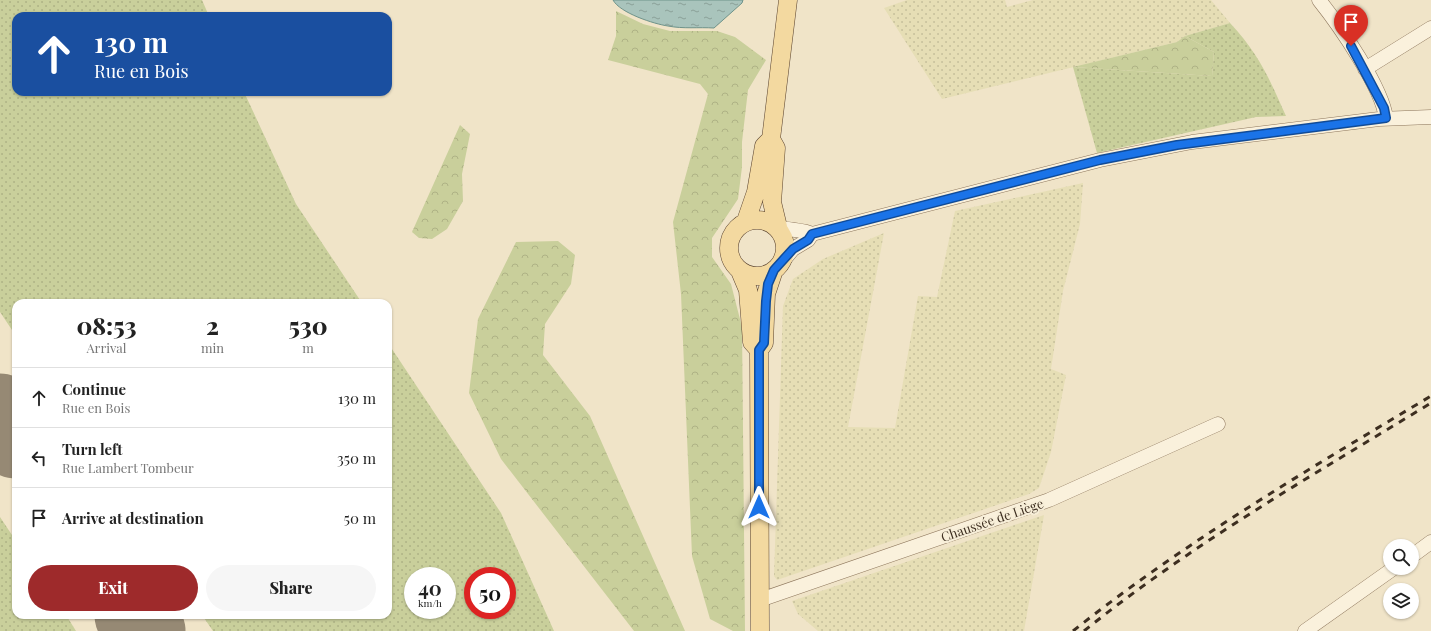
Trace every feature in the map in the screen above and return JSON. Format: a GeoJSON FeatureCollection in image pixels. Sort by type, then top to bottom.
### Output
{"type":"FeatureCollection","features":[{"type":"Feature","properties":{"kind":"main road"},"geometry":{"type":"LineString","coordinates":[[760,631],[759,350],[764,343],[766,294],[778,266],[786,252],[785,242],[778,227],[772,202],[776,148],[771,139],[788,0]]}},
{"type":"Feature","properties":{"kind":"main road"},"geometry":{"type":"LineString","coordinates":[[746,221],[756,192],[764,146],[771,139]]}},
{"type":"Feature","properties":{"kind":"main road"},"geometry":{"type":"LineString","coordinates":[[778,227],[763,219],[746,221],[737,227],[729,244],[729,254],[733,263],[748,275],[758,276],[768,274],[778,266]]}},
{"type":"Feature","properties":{"kind":"main road"},"geometry":{"type":"LineString","coordinates":[[740,270],[748,290],[752,342],[753,346],[759,350]]}},
{"type":"Feature","properties":{"kind":"street"},"geometry":{"type":"LineString","coordinates":[[1319,0],[1337,22],[1365,69],[1384,108],[1386,118]]}},
{"type":"Feature","properties":{"kind":"street"},"geometry":{"type":"LineString","coordinates":[[1365,69],[1431,28]]}},
{"type":"Feature","properties":{"kind":"street"},"geometry":{"type":"LineString","coordinates":[[778,227],[794,231],[806,231],[812,234],[1100,160],[1185,143],[1386,118],[1431,117]]}},
{"type":"Feature","properties":{"kind":"street"},"geometry":{"type":"LineString","coordinates":[[778,266],[793,249],[808,240],[812,234]]}},
{"type":"Feature","properties":{"kind":"street","name":"Chaussée de Liège"},"geometry":{"type":"LineString","coordinates":[[760,600],[1049,500],[1218,424]]}},
{"type":"Feature","properties":{"kind":"street"},"geometry":{"type":"LineString","coordinates":[[1419,551],[1431,542]]}},
{"type":"Feature","properties":{"kind":"street"},"geometry":{"type":"LineString","coordinates":[[1305,631],[1384,575]]}},
{"type":"Feature","properties":{"kind":"shaded area"},"geometry":{"type":"Polygon","coordinates":[[[907,0],[1005,0],[1007,7],[1033,0],[1211,0],[1230,23],[1185,36],[1177,42],[942,99],[884,8],[907,0]]]}},
{"type":"Feature","properties":{"kind":"shaded area"},"geometry":{"type":"Polygon","coordinates":[[[1083,183],[1080,224],[1063,291],[1051,369],[1066,375],[1051,452],[1039,488],[1029,494],[777,580],[774,576],[783,306],[793,279],[823,259],[884,233],[848,427],[895,428],[918,296],[937,297],[955,211],[1083,183]]]}},
{"type":"Feature","properties":{"kind":"shaded area"},"geometry":{"type":"Polygon","coordinates":[[[1044,515],[1024,631],[818,631],[798,614],[792,601],[1044,515]]]}},
{"type":"Feature","properties":{"kind":"green space"},"geometry":{"type":"Polygon","coordinates":[[[0,0],[202,0],[207,12],[12,12],[12,96],[246,96],[296,204],[359,299],[12,299],[12,330],[0,312],[0,0]]]}},
{"type":"Feature","properties":{"kind":"green space"},"geometry":{"type":"Polygon","coordinates":[[[616,11],[643,24],[670,31],[717,31],[735,37],[766,60],[748,90],[742,142],[742,167],[738,199],[712,238],[712,257],[731,284],[742,327],[745,631],[733,631],[710,619],[692,556],[681,294],[673,222],[708,94],[700,84],[608,60],[616,36],[616,11]]]}},
{"type":"Feature","properties":{"kind":"green space"},"geometry":{"type":"Polygon","coordinates":[[[1230,23],[1249,45],[1256,56],[1286,116],[1256,117],[1097,153],[1073,67],[1212,76],[1214,52],[1185,36],[1230,23]]]}},
{"type":"Feature","properties":{"kind":"green space"},"geometry":{"type":"Polygon","coordinates":[[[1185,36],[1214,52],[1212,76],[1073,67],[1177,42],[1185,36]]]}},
{"type":"Feature","properties":{"kind":"green space"},"geometry":{"type":"Polygon","coordinates":[[[460,125],[470,134],[462,174],[463,201],[447,229],[432,239],[419,238],[412,232],[460,125]]]}},
{"type":"Feature","properties":{"kind":"green space"},"geometry":{"type":"Polygon","coordinates":[[[558,241],[575,255],[571,284],[545,324],[543,355],[590,416],[685,631],[634,631],[501,459],[469,393],[478,319],[516,242],[558,241]]]}},
{"type":"Feature","properties":{"kind":"green space"},"geometry":{"type":"Polygon","coordinates":[[[392,349],[501,513],[554,631],[213,631],[205,619],[392,619],[392,349]]]}},
{"type":"Feature","properties":{"kind":"green space"},"geometry":{"type":"Polygon","coordinates":[[[0,517],[12,535],[12,619],[68,619],[76,631],[0,631],[0,517]]]}},
{"type":"Feature","properties":{"kind":"water"},"geometry":{"type":"Polygon","coordinates":[[[613,0],[743,0],[742,3],[714,28],[679,27],[654,23],[630,13],[617,5],[613,0]]]}},
{"type":"Feature","properties":{"kind":"runway"},"geometry":{"type":"LineString","coordinates":[[0,414],[12,432]]}},
{"type":"Feature","properties":{"kind":"runway"},"geometry":{"type":"LineString","coordinates":[[138,619],[145,631]]}},
{"type":"Feature","properties":{"kind":"railway"},"geometry":{"type":"LineString","coordinates":[[1073,631],[1116,598],[1203,537],[1339,451],[1431,396]]}},
{"type":"Feature","properties":{"kind":"railway"},"geometry":{"type":"LineString","coordinates":[[1084,631],[1167,569],[1254,511],[1431,403]]}},
{"type":"Feature","properties":{"kind":"route"},"geometry":{"type":"LineString","coordinates":[[759,507],[759,350],[764,343],[767,289],[774,270],[793,249],[808,240],[812,234],[1100,160],[1192,142],[1386,118],[1384,108],[1365,69],[1351,46]]}}]}
